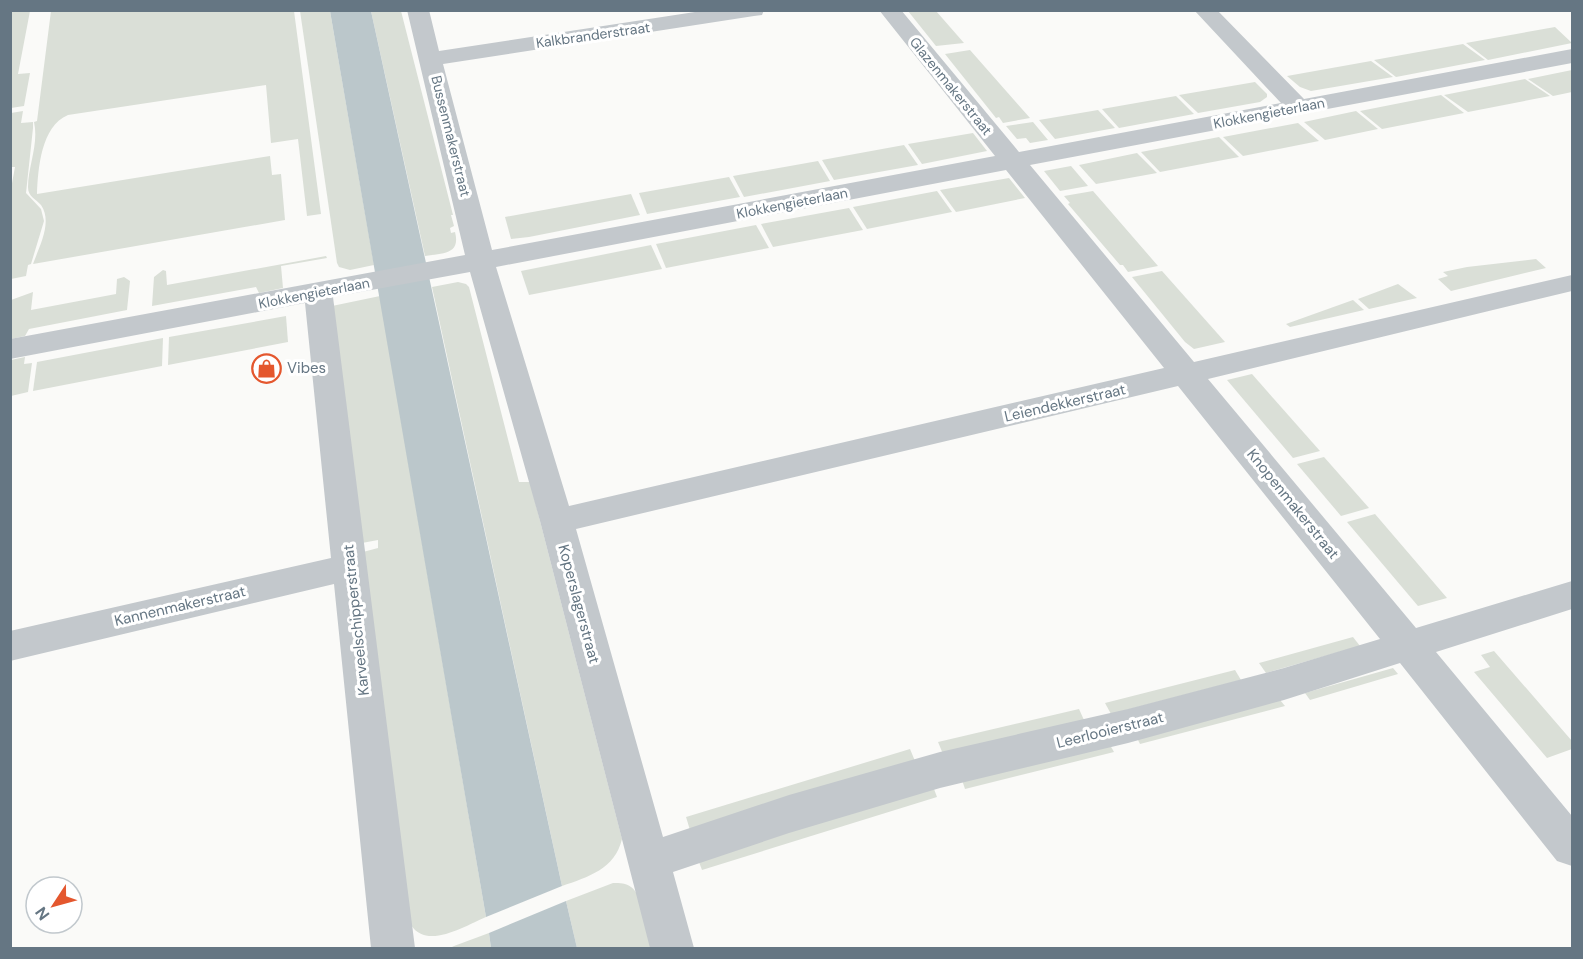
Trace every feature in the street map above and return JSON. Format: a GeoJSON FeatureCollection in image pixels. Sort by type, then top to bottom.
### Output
{"type":"FeatureCollection","features":[{"type":"Feature","properties":{"kind":"street","name":"Bussenmakerstraat"},"geometry":{"type":"LineString","coordinates":[[418,10],[432,59],[470,264]]}},
{"type":"Feature","properties":{"kind":"street","name":"Kalkbranderstraat"},"geometry":{"type":"LineString","coordinates":[[432,59],[754,10]]}},
{"type":"Feature","properties":{"kind":"street","name":"Glazenmakerstraat"},"geometry":{"type":"LineString","coordinates":[[889,10],[1012,162]]}},
{"type":"Feature","properties":{"kind":"street"},"geometry":{"type":"LineString","coordinates":[[1204,10],[1298,107]]}},
{"type":"Feature","properties":{"kind":"street","name":"Klokkengieterlaan"},"geometry":{"type":"LineString","coordinates":[[10,350],[1572,56]]}},
{"type":"Feature","properties":{"kind":"street","name":"Knopenmakerstraat"},"geometry":{"type":"LineString","coordinates":[[1012,162],[1572,848]]}},
{"type":"Feature","properties":{"kind":"street","name":"Koperslagerstraat"},"geometry":{"type":"LineString","coordinates":[[470,264],[557,521],[672,948]]}},
{"type":"Feature","properties":{"kind":"street","name":"Leiendekkerstraat"},"geometry":{"type":"LineString","coordinates":[[557,521],[1572,283]]}},
{"type":"Feature","properties":{"kind":"street","name":"Karveelschipperstraat"},"geometry":{"type":"LineString","coordinates":[[334,289],[350,567],[393,948]]}},
{"type":"Feature","properties":{"kind":"street","name":"Kannenmakerstraat"},"geometry":{"type":"LineString","coordinates":[[10,646],[350,567]]}},
{"type":"Feature","properties":{"kind":"street","name":"Leerlooierstraat"},"geometry":{"type":"LineString","coordinates":[[648,861],[789,814],[930,773],[1139,723],[1284,684],[1572,596]]}},
{"type":"Feature","properties":{"kind":"shaded area"},"geometry":{"type":"Polygon","coordinates":[[[11,10],[30,11],[18,74],[30,73],[24,106],[11,108],[11,10]]]}},
{"type":"Feature","properties":{"kind":"shaded area"},"geometry":{"type":"Polygon","coordinates":[[[51,11],[294,11],[321,214],[307,216],[298,139],[271,143],[266,85],[68,115],[52,128],[47,138],[40,161],[37,194],[270,156],[272,175],[281,174],[285,220],[33,264],[44,234],[46,219],[41,205],[29,193],[28,179],[51,11]]]}},
{"type":"Feature","properties":{"kind":"shaded area"},"geometry":{"type":"Polygon","coordinates":[[[300,11],[330,11],[374,265],[350,270],[339,267],[337,263],[300,11]]]}},
{"type":"Feature","properties":{"kind":"shaded area"},"geometry":{"type":"Polygon","coordinates":[[[330,11],[371,11],[562,886],[486,917],[330,11]]]}},
{"type":"Feature","properties":{"kind":"shaded area"},"geometry":{"type":"Polygon","coordinates":[[[371,11],[401,11],[453,215],[451,215],[454,226],[450,228],[451,233],[455,232],[456,240],[453,249],[449,252],[425,256],[371,11]]]}},
{"type":"Feature","properties":{"kind":"shaded area"},"geometry":{"type":"Polygon","coordinates":[[[908,11],[936,11],[964,43],[936,46],[908,11]]]}},
{"type":"Feature","properties":{"kind":"shaded area"},"geometry":{"type":"Polygon","coordinates":[[[1555,27],[1572,43],[1488,60],[1466,43],[1555,27]]]}},
{"type":"Feature","properties":{"kind":"shaded area"},"geometry":{"type":"Polygon","coordinates":[[[1463,44],[1485,60],[1396,77],[1374,60],[1463,44]]]}},
{"type":"Feature","properties":{"kind":"shaded area"},"geometry":{"type":"Polygon","coordinates":[[[970,50],[1030,118],[1003,123],[999,117],[996,118],[945,54],[970,50]]]}},
{"type":"Feature","properties":{"kind":"shaded area"},"geometry":{"type":"Polygon","coordinates":[[[1371,61],[1393,77],[1311,91],[1300,87],[1287,76],[1371,61]]]}},
{"type":"Feature","properties":{"kind":"shaded area"},"geometry":{"type":"Polygon","coordinates":[[[1572,70],[1572,92],[1553,96],[1528,79],[1572,70]]]}},
{"type":"Feature","properties":{"kind":"shaded area"},"geometry":{"type":"Polygon","coordinates":[[[1525,79],[1550,96],[1468,112],[1444,95],[1525,79]]]}},
{"type":"Feature","properties":{"kind":"shaded area"},"geometry":{"type":"Polygon","coordinates":[[[1255,82],[1267,94],[1267,97],[1260,102],[1198,113],[1179,95],[1255,82]]]}},
{"type":"Feature","properties":{"kind":"shaded area"},"geometry":{"type":"Polygon","coordinates":[[[1441,95],[1464,113],[1382,129],[1360,111],[1441,95]]]}},
{"type":"Feature","properties":{"kind":"shaded area"},"geometry":{"type":"Polygon","coordinates":[[[1176,96],[1194,114],[1119,128],[1102,109],[1176,96]]]}},
{"type":"Feature","properties":{"kind":"shaded area"},"geometry":{"type":"Polygon","coordinates":[[[1098,110],[1115,128],[1055,139],[1039,120],[1098,110]]]}},
{"type":"Feature","properties":{"kind":"shaded area"},"geometry":{"type":"Polygon","coordinates":[[[23,111],[21,123],[33,122],[26,193],[41,209],[44,221],[26,276],[11,279],[10,194],[15,167],[11,167],[11,113],[23,111]]]}},
{"type":"Feature","properties":{"kind":"shaded area"},"geometry":{"type":"Polygon","coordinates":[[[1356,111],[1378,129],[1325,140],[1304,122],[1356,111]]]}},
{"type":"Feature","properties":{"kind":"shaded area"},"geometry":{"type":"Polygon","coordinates":[[[1033,122],[1048,140],[1030,143],[1026,138],[1017,139],[1006,126],[1033,122]]]}},
{"type":"Feature","properties":{"kind":"shaded area"},"geometry":{"type":"Polygon","coordinates":[[[1298,123],[1319,141],[1243,156],[1223,137],[1298,123]]]}},
{"type":"Feature","properties":{"kind":"shaded area"},"geometry":{"type":"Polygon","coordinates":[[[973,133],[987,151],[922,164],[908,144],[973,133]]]}},
{"type":"Feature","properties":{"kind":"shaded area"},"geometry":{"type":"Polygon","coordinates":[[[1219,137],[1239,157],[1160,172],[1141,152],[1219,137]]]}},
{"type":"Feature","properties":{"kind":"shaded area"},"geometry":{"type":"Polygon","coordinates":[[[904,145],[918,165],[834,180],[822,160],[904,145]]]}},
{"type":"Feature","properties":{"kind":"shaded area"},"geometry":{"type":"Polygon","coordinates":[[[1137,153],[1157,173],[1096,184],[1079,165],[1137,153]]]}},
{"type":"Feature","properties":{"kind":"shaded area"},"geometry":{"type":"Polygon","coordinates":[[[818,161],[830,181],[744,197],[733,176],[818,161]]]}},
{"type":"Feature","properties":{"kind":"shaded area"},"geometry":{"type":"Polygon","coordinates":[[[1071,166],[1088,186],[1060,191],[1044,171],[1071,166]]]}},
{"type":"Feature","properties":{"kind":"shaded area"},"geometry":{"type":"Polygon","coordinates":[[[729,177],[740,197],[647,214],[639,193],[729,177]]]}},
{"type":"Feature","properties":{"kind":"shaded area"},"geometry":{"type":"Polygon","coordinates":[[[1009,178],[1025,198],[956,212],[940,190],[1009,178]]]}},
{"type":"Feature","properties":{"kind":"shaded area"},"geometry":{"type":"Polygon","coordinates":[[[937,191],[952,212],[867,229],[853,207],[937,191]]]}},
{"type":"Feature","properties":{"kind":"shaded area"},"geometry":{"type":"Polygon","coordinates":[[[1093,191],[1158,266],[1128,272],[1068,204],[1070,203],[1064,196],[1093,191]]]}},
{"type":"Feature","properties":{"kind":"shaded area"},"geometry":{"type":"Polygon","coordinates":[[[631,194],[640,215],[511,239],[505,217],[631,194]]]}},
{"type":"Feature","properties":{"kind":"shaded area"},"geometry":{"type":"Polygon","coordinates":[[[849,208],[863,230],[773,247],[761,224],[849,208]]]}},
{"type":"Feature","properties":{"kind":"shaded area"},"geometry":{"type":"Polygon","coordinates":[[[756,225],[769,248],[666,268],[656,244],[756,225]]]}},
{"type":"Feature","properties":{"kind":"shaded area"},"geometry":{"type":"Polygon","coordinates":[[[651,245],[662,269],[529,295],[521,271],[651,245]]]}},
{"type":"Feature","properties":{"kind":"shaded area"},"geometry":{"type":"Polygon","coordinates":[[[326,256],[327,258],[281,266],[283,288],[259,293],[256,287],[152,306],[154,277],[163,270],[166,271],[167,285],[326,256]]]}},
{"type":"Feature","properties":{"kind":"shaded area"},"geometry":{"type":"Polygon","coordinates":[[[1536,259],[1546,268],[1451,291],[1438,279],[1448,276],[1443,272],[1467,267],[1536,259]]]}},
{"type":"Feature","properties":{"kind":"shaded area"},"geometry":{"type":"Polygon","coordinates":[[[1162,271],[1225,342],[1194,349],[1185,342],[1132,277],[1162,271]]]}},
{"type":"Feature","properties":{"kind":"shaded area"},"geometry":{"type":"Polygon","coordinates":[[[124,277],[130,281],[127,310],[29,329],[25,336],[11,339],[11,300],[33,292],[31,310],[116,294],[117,279],[124,277]]]}},
{"type":"Feature","properties":{"kind":"shaded area"},"geometry":{"type":"Polygon","coordinates":[[[458,282],[469,287],[519,482],[530,482],[622,839],[607,865],[591,875],[562,886],[432,287],[458,282]]]}},
{"type":"Feature","properties":{"kind":"shaded area"},"geometry":{"type":"Polygon","coordinates":[[[1398,284],[1417,298],[1369,309],[1358,299],[1398,284]]]}},
{"type":"Feature","properties":{"kind":"shaded area"},"geometry":{"type":"Polygon","coordinates":[[[380,296],[486,917],[447,934],[436,936],[427,936],[418,932],[411,925],[363,552],[378,548],[378,540],[362,543],[332,306],[380,296]]]}},
{"type":"Feature","properties":{"kind":"shaded area"},"geometry":{"type":"Polygon","coordinates":[[[1353,300],[1364,310],[1290,327],[1286,324],[1353,300]]]}},
{"type":"Feature","properties":{"kind":"shaded area"},"geometry":{"type":"Polygon","coordinates":[[[286,316],[288,342],[168,365],[169,337],[286,316]]]}},
{"type":"Feature","properties":{"kind":"shaded area"},"geometry":{"type":"Polygon","coordinates":[[[163,338],[162,366],[33,391],[37,362],[163,338]]]}},
{"type":"Feature","properties":{"kind":"shaded area"},"geometry":{"type":"Polygon","coordinates":[[[25,357],[24,364],[32,363],[28,392],[11,396],[11,360],[25,357]]]}},
{"type":"Feature","properties":{"kind":"shaded area"},"geometry":{"type":"Polygon","coordinates":[[[1252,374],[1320,451],[1293,458],[1227,380],[1252,374]]]}},
{"type":"Feature","properties":{"kind":"shaded area"},"geometry":{"type":"Polygon","coordinates":[[[1324,457],[1369,508],[1341,516],[1297,464],[1324,457]]]}},
{"type":"Feature","properties":{"kind":"shaded area"},"geometry":{"type":"Polygon","coordinates":[[[1375,514],[1447,598],[1418,606],[1347,522],[1375,514]]]}},
{"type":"Feature","properties":{"kind":"shaded area"},"geometry":{"type":"Polygon","coordinates":[[[1353,637],[1360,646],[1266,673],[1259,663],[1353,637]]]}},
{"type":"Feature","properties":{"kind":"shaded area"},"geometry":{"type":"Polygon","coordinates":[[[1494,651],[1572,741],[1572,749],[1547,758],[1474,672],[1490,667],[1481,655],[1494,651]]]}},
{"type":"Feature","properties":{"kind":"shaded area"},"geometry":{"type":"Polygon","coordinates":[[[1393,668],[1398,674],[1310,700],[1305,693],[1393,668]]]}},
{"type":"Feature","properties":{"kind":"shaded area"},"geometry":{"type":"Polygon","coordinates":[[[1235,670],[1241,680],[1111,714],[1105,703],[1235,670]]]}},
{"type":"Feature","properties":{"kind":"shaded area"},"geometry":{"type":"Polygon","coordinates":[[[1280,700],[1285,706],[1140,744],[1137,738],[1280,700]]]}},
{"type":"Feature","properties":{"kind":"shaded area"},"geometry":{"type":"Polygon","coordinates":[[[1079,709],[1084,720],[943,754],[938,742],[1079,709]]]}},
{"type":"Feature","properties":{"kind":"shaded area"},"geometry":{"type":"Polygon","coordinates":[[[1110,745],[1114,752],[965,789],[962,780],[1110,745]]]}},
{"type":"Feature","properties":{"kind":"shaded area"},"geometry":{"type":"Polygon","coordinates":[[[910,749],[915,761],[690,830],[686,817],[910,749]]]}},
{"type":"Feature","properties":{"kind":"shaded area"},"geometry":{"type":"Polygon","coordinates":[[[934,789],[937,797],[702,870],[699,862],[788,832],[934,789]]]}},
{"type":"Feature","properties":{"kind":"shaded area"},"geometry":{"type":"Polygon","coordinates":[[[613,883],[627,885],[635,891],[642,906],[653,948],[577,948],[566,901],[613,883]]]}},
{"type":"Feature","properties":{"kind":"shaded area"},"geometry":{"type":"Polygon","coordinates":[[[566,901],[577,948],[491,948],[489,933],[566,901]]]}},
{"type":"Feature","properties":{"kind":"shaded area"},"geometry":{"type":"Polygon","coordinates":[[[489,933],[491,948],[450,948],[454,946],[489,933]]]}},
{"type":"Feature","properties":{"kind":"place","name":"Vibes"},"geometry":{"type":"Point","coordinates":[266,368]}}]}
